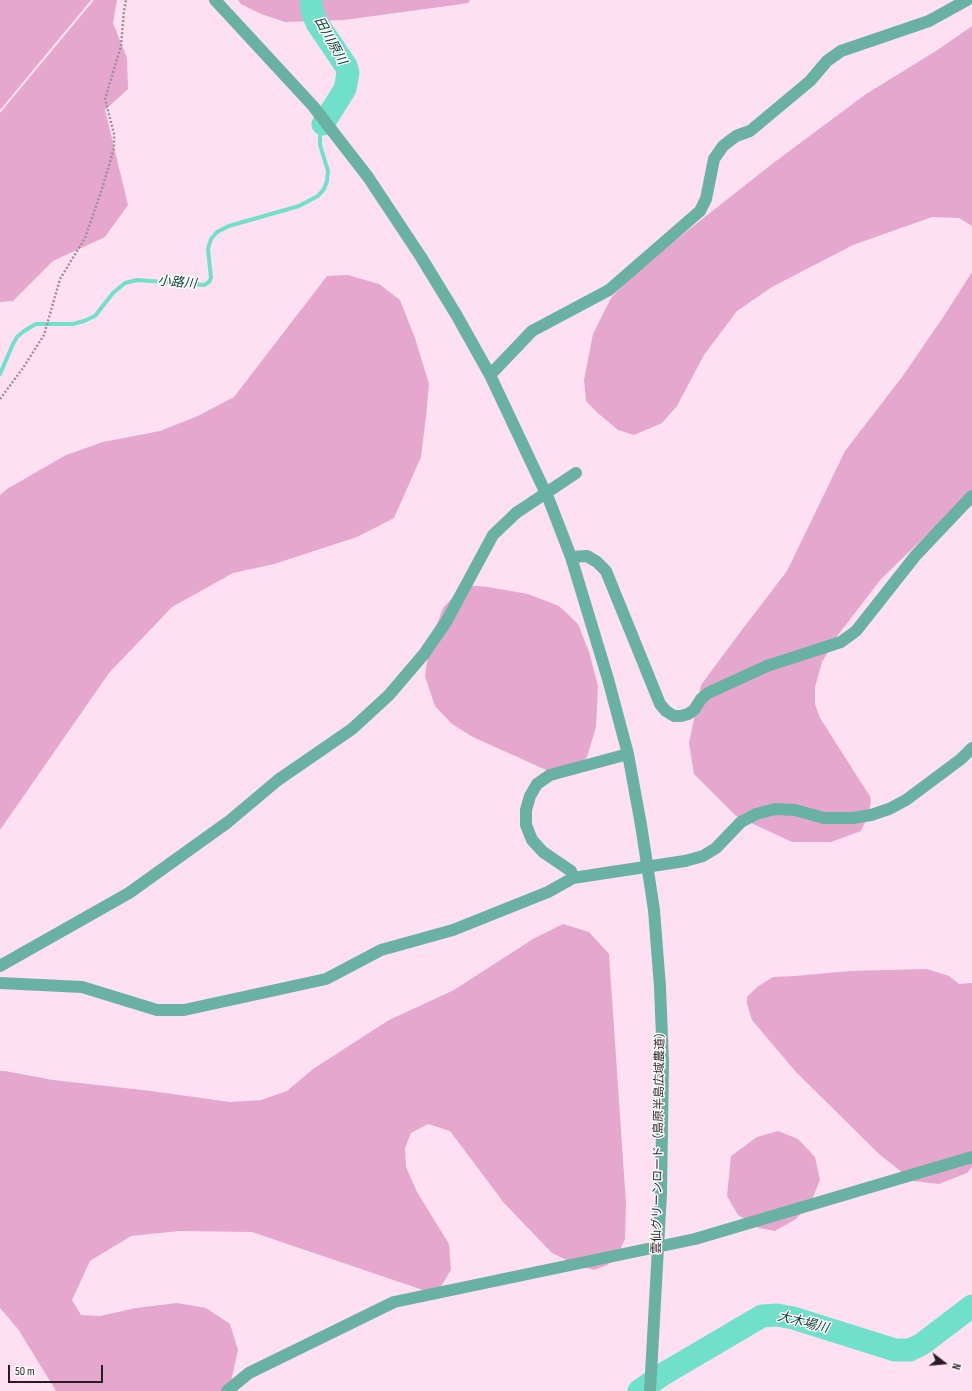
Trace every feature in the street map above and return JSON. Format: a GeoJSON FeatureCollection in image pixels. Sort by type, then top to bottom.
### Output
{"type":"FeatureCollection","features":[{"type":"Feature","properties":{"kind":"street","name":"雲仙グリーンロード（島原半島広域農道）"},"geometry":{"type":"LineString","coordinates":[[215,0],[313,106],[368,176],[457,316],[490,375],[549,500],[571,557],[608,679],[628,754],[654,910],[660,987],[663,1062],[661,1194],[650,1391]]}},
{"type":"Feature","properties":{"kind":"street"},"geometry":{"type":"LineString","coordinates":[[490,375],[532,331],[609,290],[700,211],[706,199],[714,159],[723,146],[736,136],[750,131],[810,81],[827,61],[841,51],[929,21],[967,0]]}},
{"type":"Feature","properties":{"kind":"street"},"geometry":{"type":"LineString","coordinates":[[0,966],[129,893],[228,822],[278,780],[352,730],[389,695],[424,654],[446,622],[493,535],[516,513],[576,473]]}},
{"type":"Feature","properties":{"kind":"street"},"geometry":{"type":"LineString","coordinates":[[571,557],[587,556],[596,562],[606,572],[660,704],[666,711],[674,716],[681,716],[694,710],[701,699],[708,693],[767,666],[841,642],[856,631],[916,555],[972,496]]}},
{"type":"Feature","properties":{"kind":"street"},"geometry":{"type":"LineString","coordinates":[[0,983],[82,987],[157,1010],[184,1010],[326,979],[381,950],[453,930],[548,892],[573,878],[685,861],[703,856],[716,848],[741,822],[756,814],[775,810],[795,810],[824,818],[853,818],[871,815],[889,809],[906,800],[961,759],[972,748]]}},
{"type":"Feature","properties":{"kind":"street"},"geometry":{"type":"LineString","coordinates":[[573,878],[571,871],[543,852],[532,840],[526,825],[526,810],[530,796],[537,784],[550,775],[628,754]]}},
{"type":"Feature","properties":{"kind":"street"},"geometry":{"type":"LineString","coordinates":[[227,1391],[249,1373],[394,1302],[695,1239],[972,1157]]}},
{"type":"Feature","properties":{"kind":"path"},"geometry":{"type":"LineString","coordinates":[[0,399],[23,368],[44,335],[60,279],[84,238],[102,189],[114,148],[114,134],[105,99],[121,46],[126,0]]}},
{"type":"Feature","properties":{"kind":"shaded area"},"geometry":{"type":"Polygon","coordinates":[[[0,0],[91,0],[0,110],[0,0]]]}},
{"type":"Feature","properties":{"kind":"shaded area"},"geometry":{"type":"Polygon","coordinates":[[[94,0],[117,0],[113,23],[127,58],[128,89],[105,110],[128,205],[105,237],[53,261],[13,301],[0,302],[0,113],[94,0]]]}},
{"type":"Feature","properties":{"kind":"shaded area"},"geometry":{"type":"Polygon","coordinates":[[[238,0],[470,0],[468,3],[344,20],[285,22],[261,14],[241,4],[238,0]]]}},
{"type":"Feature","properties":{"kind":"shaded area"},"geometry":{"type":"Polygon","coordinates":[[[972,26],[972,226],[959,218],[932,217],[853,245],[772,287],[737,311],[704,355],[677,406],[662,423],[634,435],[618,430],[599,414],[586,401],[584,380],[593,334],[611,298],[639,269],[772,164],[866,94],[936,51],[972,26]]]}},
{"type":"Feature","properties":{"kind":"shaded area"},"geometry":{"type":"Polygon","coordinates":[[[972,272],[972,491],[881,579],[838,635],[822,662],[815,687],[815,704],[820,718],[871,798],[869,814],[861,831],[831,842],[792,842],[736,816],[694,774],[689,743],[701,685],[787,571],[845,451],[902,377],[972,272]]]}},
{"type":"Feature","properties":{"kind":"shaded area"},"geometry":{"type":"Polygon","coordinates":[[[348,275],[379,284],[400,300],[415,338],[429,384],[421,457],[394,518],[357,537],[274,564],[233,573],[172,607],[109,673],[0,830],[0,495],[7,489],[66,455],[103,442],[160,431],[198,416],[234,397],[327,276],[348,275]]]}},
{"type":"Feature","properties":{"kind":"shaded area"},"geometry":{"type":"Polygon","coordinates":[[[464,585],[488,587],[528,594],[559,606],[578,624],[589,652],[598,686],[596,727],[587,757],[570,774],[555,774],[473,737],[452,724],[435,706],[425,676],[430,643],[443,608],[464,585]]]}},
{"type":"Feature","properties":{"kind":"shaded area"},"geometry":{"type":"Polygon","coordinates":[[[563,924],[589,932],[609,954],[626,1204],[625,1239],[618,1254],[607,1265],[594,1270],[577,1265],[552,1253],[504,1203],[450,1131],[428,1124],[411,1133],[405,1148],[406,1167],[417,1192],[449,1244],[451,1270],[440,1288],[423,1290],[252,1232],[179,1231],[131,1236],[90,1261],[72,1300],[81,1315],[100,1316],[136,1308],[177,1303],[206,1308],[230,1324],[238,1350],[231,1381],[222,1391],[56,1391],[18,1329],[0,1308],[0,1071],[53,1080],[230,1102],[261,1100],[287,1091],[313,1069],[389,1020],[454,990],[533,939],[563,924]]]}},
{"type":"Feature","properties":{"kind":"shaded area"},"geometry":{"type":"Polygon","coordinates":[[[927,969],[949,976],[959,984],[972,983],[972,1167],[967,1173],[939,1184],[913,1181],[879,1154],[796,1072],[752,1020],[747,1004],[747,997],[757,987],[773,977],[850,971],[927,969]]]}},
{"type":"Feature","properties":{"kind":"shaded area"},"geometry":{"type":"Polygon","coordinates":[[[778,1131],[798,1139],[815,1157],[820,1180],[811,1202],[796,1219],[775,1231],[759,1228],[738,1215],[727,1196],[731,1156],[757,1137],[778,1131]]]}},
{"type":"Feature","properties":{"kind":"waterway","name":"田川原川"},"geometry":{"type":"LineString","coordinates":[[311,0],[312,11],[317,23],[346,66],[348,73],[345,89],[323,124]]}},
{"type":"Feature","properties":{"kind":"waterway","name":"小路川"},"geometry":{"type":"LineString","coordinates":[[0,374],[13,344],[17,337],[24,331],[36,324],[73,324],[95,316],[113,293],[125,283],[137,280],[204,285],[209,282],[211,278],[208,249],[211,239],[217,232],[229,226],[299,206],[318,196],[324,189],[328,171],[320,145],[320,135],[323,124]]}},
{"type":"Feature","properties":{"kind":"waterway","name":"大木場川"},"geometry":{"type":"LineString","coordinates":[[639,1391],[665,1373],[762,1316],[777,1315],[793,1318],[895,1350],[910,1350],[922,1344],[972,1306]]}}]}
